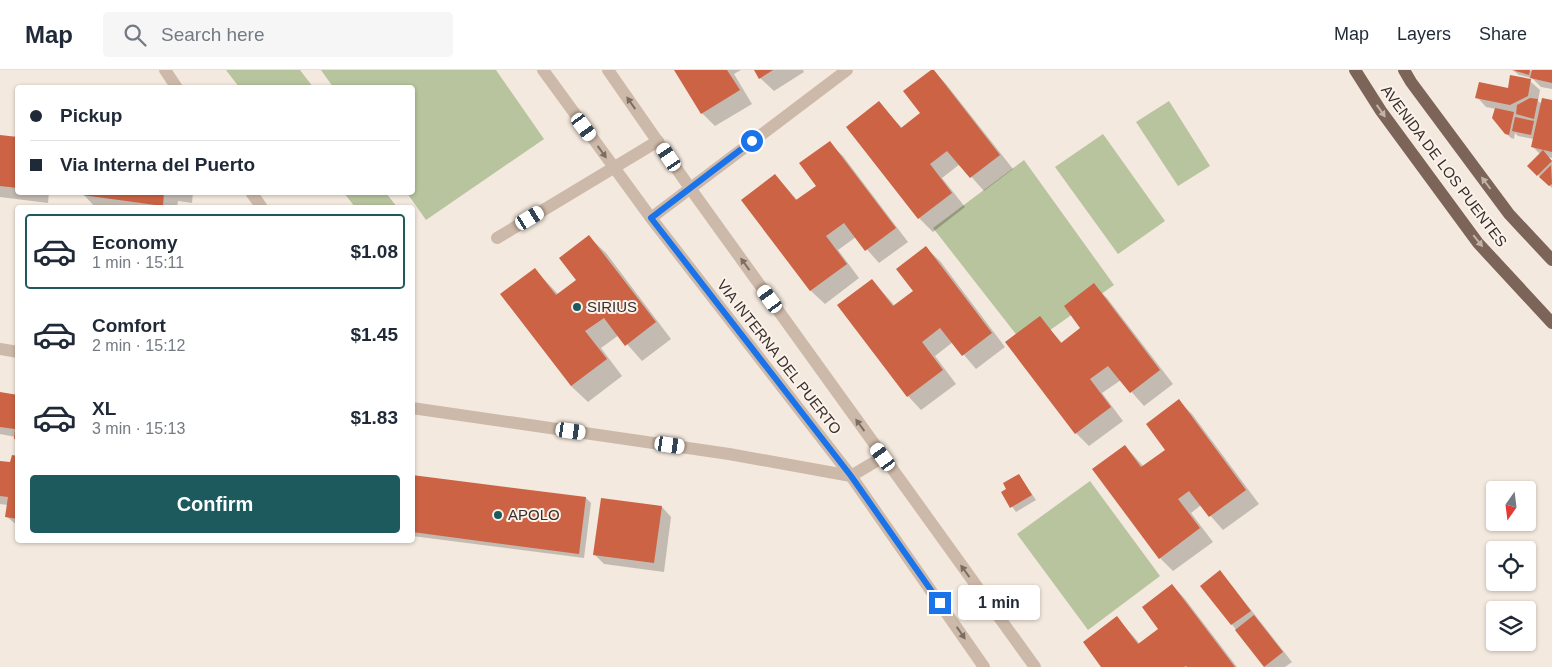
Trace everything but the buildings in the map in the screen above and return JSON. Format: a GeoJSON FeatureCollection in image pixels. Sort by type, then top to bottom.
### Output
{"type":"FeatureCollection","features":[{"type":"Feature","properties":{"kind":"main road","name":"AVENIDA DE LOS PUENTES"},"geometry":{"type":"LineString","coordinates":[[1355,70],[1381,111],[1478,243],[1552,323]]}},
{"type":"Feature","properties":{"kind":"main road","name":"AVENIDA DE LOS PUENTES"},"geometry":{"type":"LineString","coordinates":[[1404,70],[1509,214],[1552,260]]}},
{"type":"Feature","properties":{"kind":"street"},"geometry":{"type":"LineString","coordinates":[[165,70],[175,85]]}},
{"type":"Feature","properties":{"kind":"street","name":"VIA INTERNA DEL PUERTO"},"geometry":{"type":"LineString","coordinates":[[543,70],[651,218],[851,476],[984,667]]}},
{"type":"Feature","properties":{"kind":"street","name":"VIA INTERNA DEL PUERTO"},"geometry":{"type":"LineString","coordinates":[[608,70],[690,188],[1035,667]]}},
{"type":"Feature","properties":{"kind":"street"},"geometry":{"type":"LineString","coordinates":[[651,218],[846,70]]}},
{"type":"Feature","properties":{"kind":"street"},"geometry":{"type":"LineString","coordinates":[[497,238],[658,141]]}},
{"type":"Feature","properties":{"kind":"street"},"geometry":{"type":"LineString","coordinates":[[0,349],[15,352]]}},
{"type":"Feature","properties":{"kind":"street"},"geometry":{"type":"LineString","coordinates":[[415,408],[729,454],[851,476],[883,457]]}},
{"type":"Feature","properties":{"kind":"green space"},"geometry":{"type":"Polygon","coordinates":[[[226,70],[300,70],[311,85],[237,85],[226,70]]]}},
{"type":"Feature","properties":{"kind":"green space"},"geometry":{"type":"Polygon","coordinates":[[[321,70],[496,70],[544,139],[426,220],[408,195],[415,195],[415,85],[332,85],[321,70]]]}},
{"type":"Feature","properties":{"kind":"green space"},"geometry":{"type":"Polygon","coordinates":[[[1169,101],[1210,166],[1178,186],[1136,122],[1169,101]]]}},
{"type":"Feature","properties":{"kind":"green space"},"geometry":{"type":"Polygon","coordinates":[[[1103,134],[1165,221],[1118,254],[1055,167],[1103,134]]]}},
{"type":"Feature","properties":{"kind":"green space"},"geometry":{"type":"Polygon","coordinates":[[[1024,160],[1114,285],[1026,347],[933,228],[1024,160]]]}},
{"type":"Feature","properties":{"kind":"green space"},"geometry":{"type":"Polygon","coordinates":[[[346,195],[388,195],[395,205],[353,205],[346,195]]]}},
{"type":"Feature","properties":{"kind":"green space"},"geometry":{"type":"Polygon","coordinates":[[[1090,481],[1160,576],[1088,630],[1017,534],[1090,481]]]}},
{"type":"Feature","properties":{"kind":"place","name":"SIRIUS"},"geometry":{"type":"Point","coordinates":[577,307]}},
{"type":"Feature","properties":{"kind":"place","name":"APOLO"},"geometry":{"type":"Point","coordinates":[498,515]}},
{"type":"Feature","properties":{"kind":"route"},"geometry":{"type":"LineString","coordinates":[[752,141],[651,218],[851,476],[940,603]]}}]}
